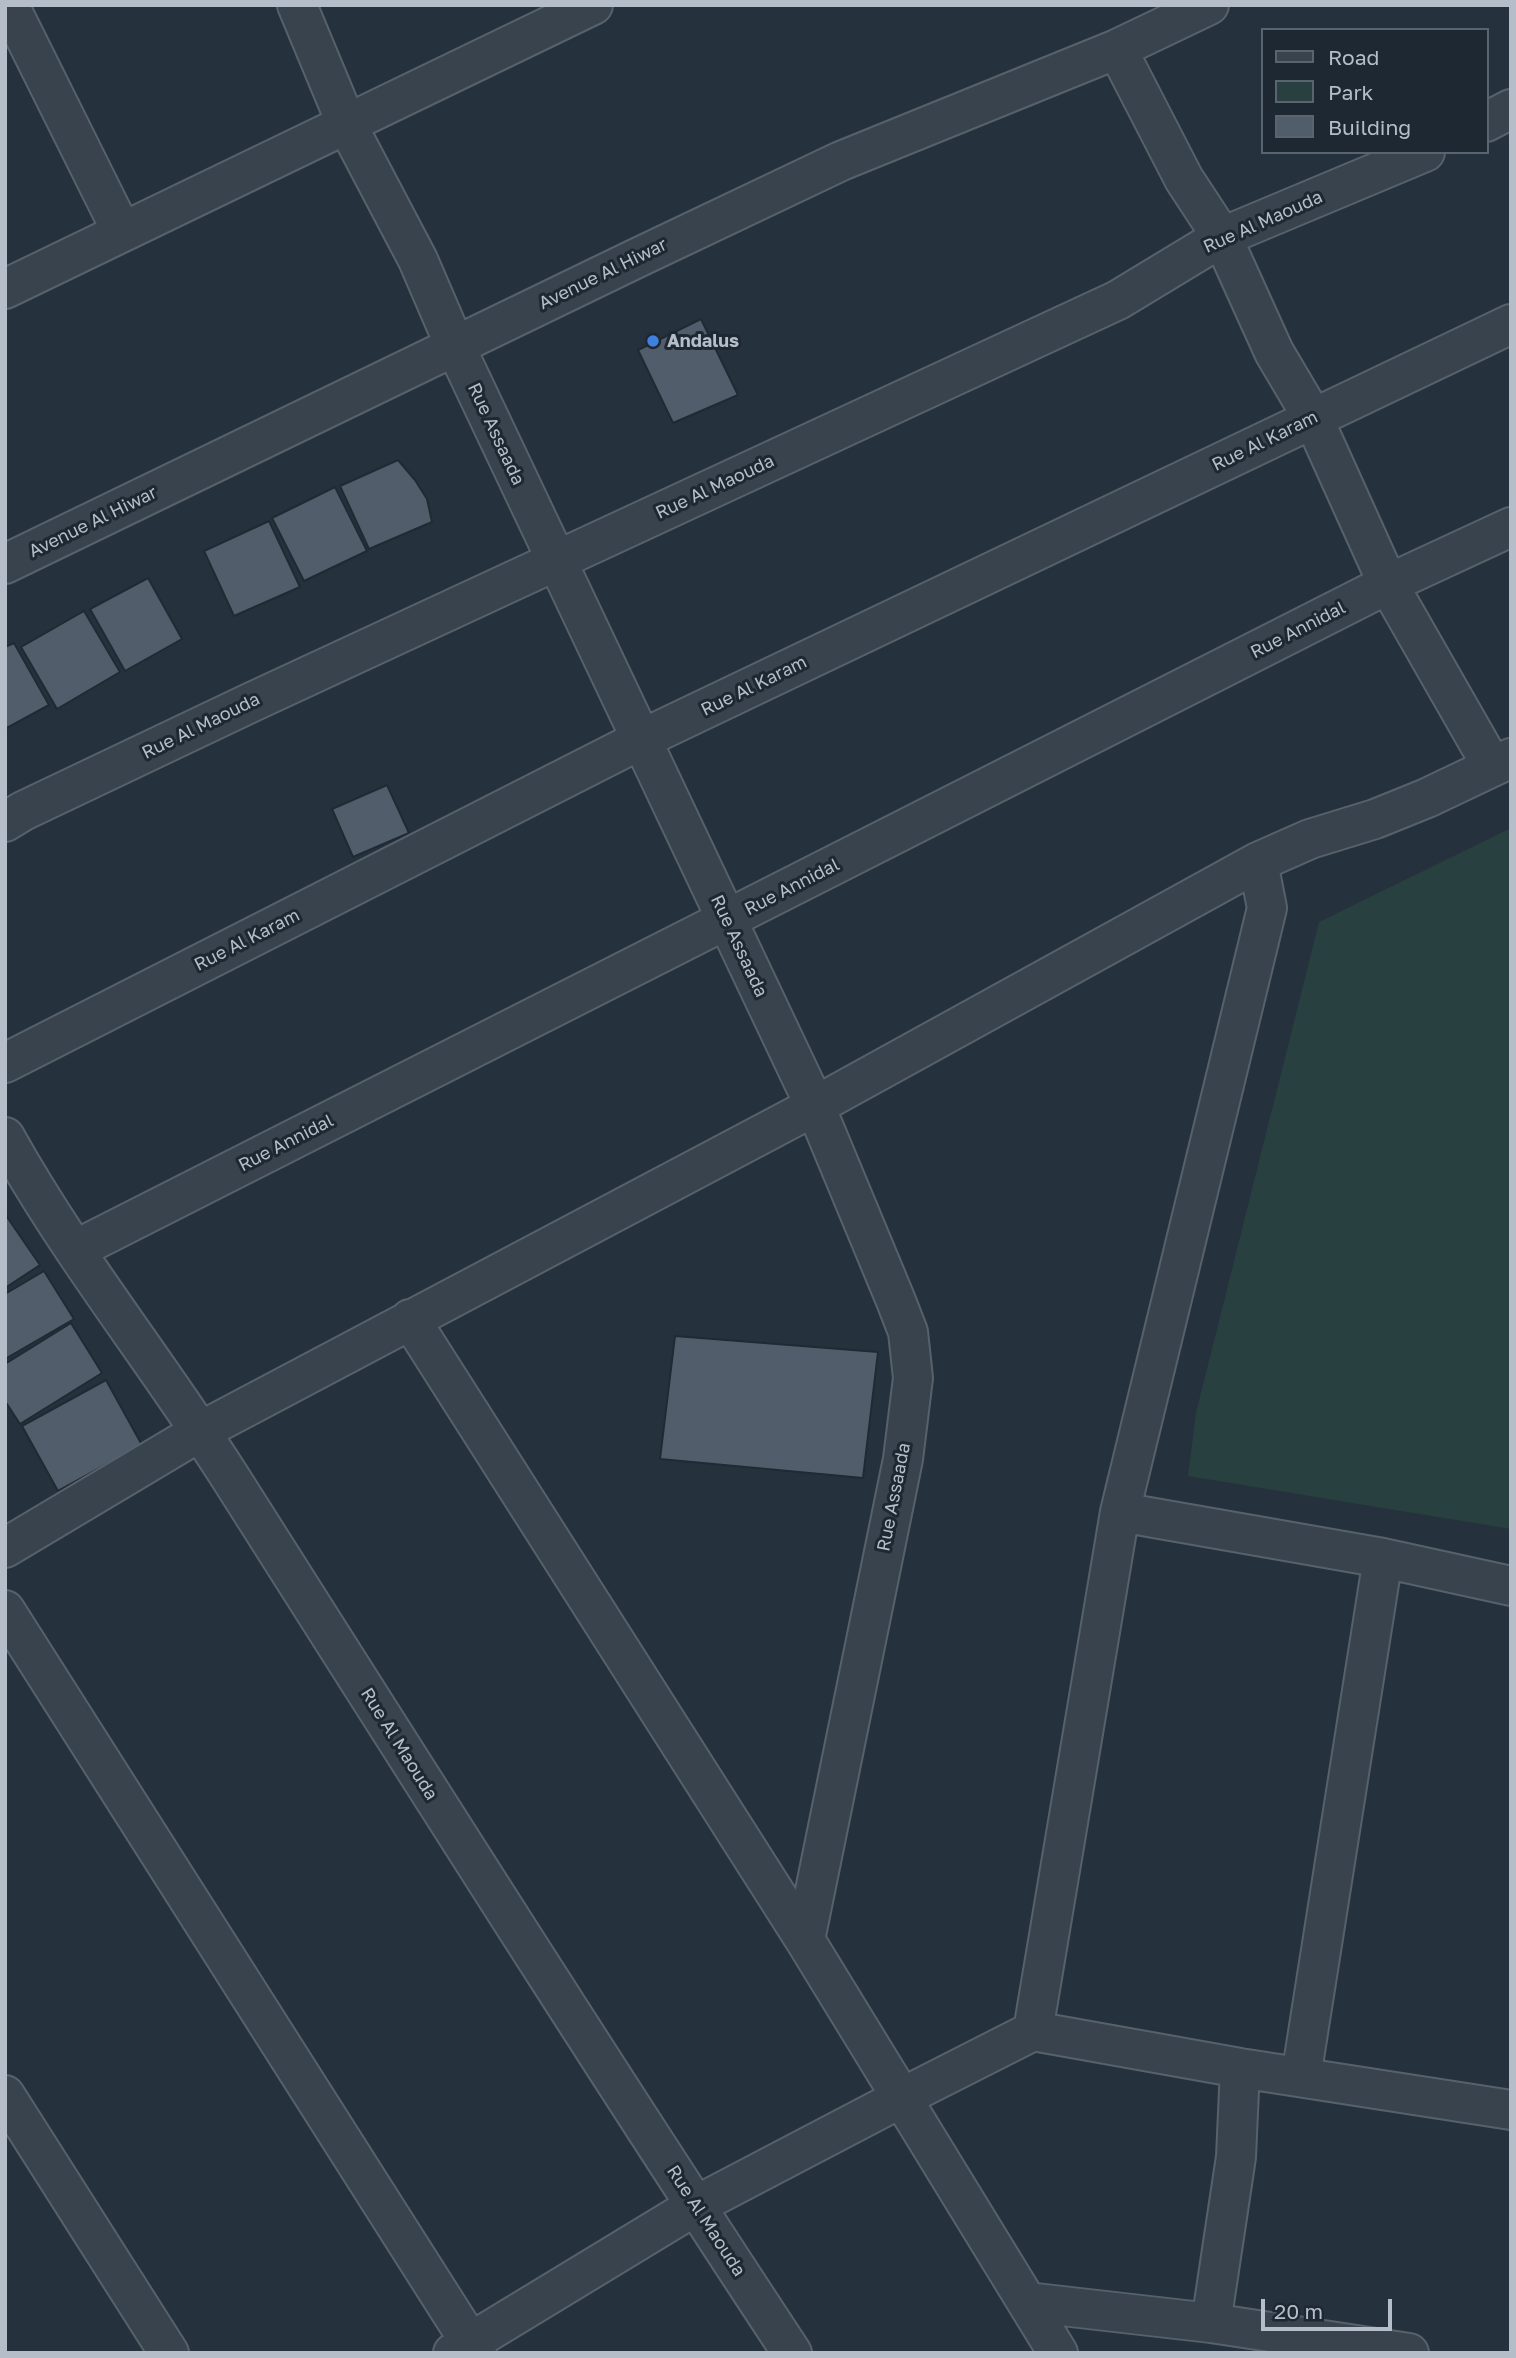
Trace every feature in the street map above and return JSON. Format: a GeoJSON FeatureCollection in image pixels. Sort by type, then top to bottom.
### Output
{"type":"FeatureCollection","features":[{"type":"Feature","properties":{"kind":"street"},"geometry":{"type":"LineString","coordinates":[[9,5],[122,232]]}},
{"type":"Feature","properties":{"kind":"street","name":"Rue Assaada"},"geometry":{"type":"LineString","coordinates":[[297,5],[346,125],[418,260],[454,346],[815,1106],[908,1332],[913,1378],[903,1458],[805,1940]]}},
{"type":"Feature","properties":{"kind":"street","name":"Avenue Al Hiwar"},"geometry":{"type":"LineString","coordinates":[[5,564],[841,161],[1117,49],[1209,5]]}},
{"type":"Feature","properties":{"kind":"street"},"geometry":{"type":"LineString","coordinates":[[5,289],[346,125],[580,8]]}},
{"type":"Feature","properties":{"kind":"street"},"geometry":{"type":"LineString","coordinates":[[5,1548],[201,1431],[815,1106],[1258,862],[1310,839],[1375,819],[1427,798],[1502,762],[1388,584],[1313,418],[1274,352],[1222,237],[1184,179],[1117,49]]}},
{"type":"Feature","properties":{"kind":"street"},"geometry":{"type":"LineString","coordinates":[[1488,121],[1511,109]]}},
{"type":"Feature","properties":{"kind":"street","name":"Rue Al Maouda"},"geometry":{"type":"LineString","coordinates":[[5,822],[252,702],[1118,300],[1222,237],[1420,154]]}},
{"type":"Feature","properties":{"kind":"street","name":"Rue Al Karam"},"geometry":{"type":"LineString","coordinates":[[5,1063],[640,740],[1511,324]]}},
{"type":"Feature","properties":{"kind":"street","name":"Rue Annidal"},"geometry":{"type":"LineString","coordinates":[[75,1250],[1388,584],[1511,527]]}},
{"type":"Feature","properties":{"kind":"street"},"geometry":{"type":"LineString","coordinates":[[1033,2031],[1120,1512],[1267,908],[1258,862]]}},
{"type":"Feature","properties":{"kind":"street","name":"Rue Al Maouda"},"geometry":{"type":"LineString","coordinates":[[5,1137],[75,1250],[201,1431],[695,2206],[792,2353]]}},
{"type":"Feature","properties":{"kind":"street"},"geometry":{"type":"LineString","coordinates":[[410,1319],[805,1940],[1058,2353]]}},
{"type":"Feature","properties":{"kind":"street"},"geometry":{"type":"LineString","coordinates":[[1120,1512],[1383,1558],[1511,1586]]}},
{"type":"Feature","properties":{"kind":"street"},"geometry":{"type":"LineString","coordinates":[[1301,2077],[1383,1558]]}},
{"type":"Feature","properties":{"kind":"street"},"geometry":{"type":"LineString","coordinates":[[5,1609],[467,2349],[695,2206],[1033,2031],[1240,2068],[1511,2109]]}},
{"type":"Feature","properties":{"kind":"street"},"geometry":{"type":"LineString","coordinates":[[1210,2323],[1236,2157],[1240,2068]]}},
{"type":"Feature","properties":{"kind":"street"},"geometry":{"type":"LineString","coordinates":[[5,2095],[169,2353]]}},
{"type":"Feature","properties":{"kind":"street"},"geometry":{"type":"LineString","coordinates":[[1027,2302],[1210,2323],[1409,2353]]}},
{"type":"Feature","properties":{"kind":"green space"},"geometry":{"type":"Polygon","coordinates":[[[1511,828],[1511,1529],[1188,1476],[1196,1413],[1319,922],[1511,828]]]}},
{"type":"Feature","properties":{"kind":"building"},"geometry":{"type":"Polygon","coordinates":[[[701,319],[738,395],[673,423],[638,350],[701,319]]]}},
{"type":"Feature","properties":{"kind":"building"},"geometry":{"type":"Polygon","coordinates":[[[398,460],[427,499],[432,522],[369,549],[340,486],[398,460]]]}},
{"type":"Feature","properties":{"kind":"building"},"geometry":{"type":"Polygon","coordinates":[[[335,487],[367,551],[304,581],[272,518],[335,487]]]}},
{"type":"Feature","properties":{"kind":"building"},"geometry":{"type":"Polygon","coordinates":[[[269,521],[300,587],[234,616],[204,551],[269,521]]]}},
{"type":"Feature","properties":{"kind":"building"},"geometry":{"type":"Polygon","coordinates":[[[148,578],[182,639],[125,671],[90,609],[148,578]]]}},
{"type":"Feature","properties":{"kind":"building"},"geometry":{"type":"Polygon","coordinates":[[[84,611],[120,672],[57,709],[21,647],[84,611]]]}},
{"type":"Feature","properties":{"kind":"building"},"geometry":{"type":"Polygon","coordinates":[[[14,643],[49,705],[5,729],[5,647],[14,643]]]}},
{"type":"Feature","properties":{"kind":"building"},"geometry":{"type":"Polygon","coordinates":[[[387,785],[409,833],[353,857],[332,809],[387,785]]]}},
{"type":"Feature","properties":{"kind":"building"},"geometry":{"type":"Polygon","coordinates":[[[5,1214],[40,1265],[5,1288],[5,1214]]]}},
{"type":"Feature","properties":{"kind":"building"},"geometry":{"type":"Polygon","coordinates":[[[44,1271],[74,1319],[5,1359],[5,1294],[44,1271]]]}},
{"type":"Feature","properties":{"kind":"building"},"geometry":{"type":"Polygon","coordinates":[[[71,1323],[102,1373],[20,1424],[5,1401],[5,1364],[71,1323]]]}},
{"type":"Feature","properties":{"kind":"building"},"geometry":{"type":"Polygon","coordinates":[[[675,1336],[878,1352],[863,1478],[660,1459],[675,1336]]]}},
{"type":"Feature","properties":{"kind":"building"},"geometry":{"type":"Polygon","coordinates":[[[106,1380],[142,1445],[58,1491],[22,1426],[106,1380]]]}},
{"type":"Feature","properties":{"kind":"place","name":"Andalus"},"geometry":{"type":"Point","coordinates":[653,341]}}]}
